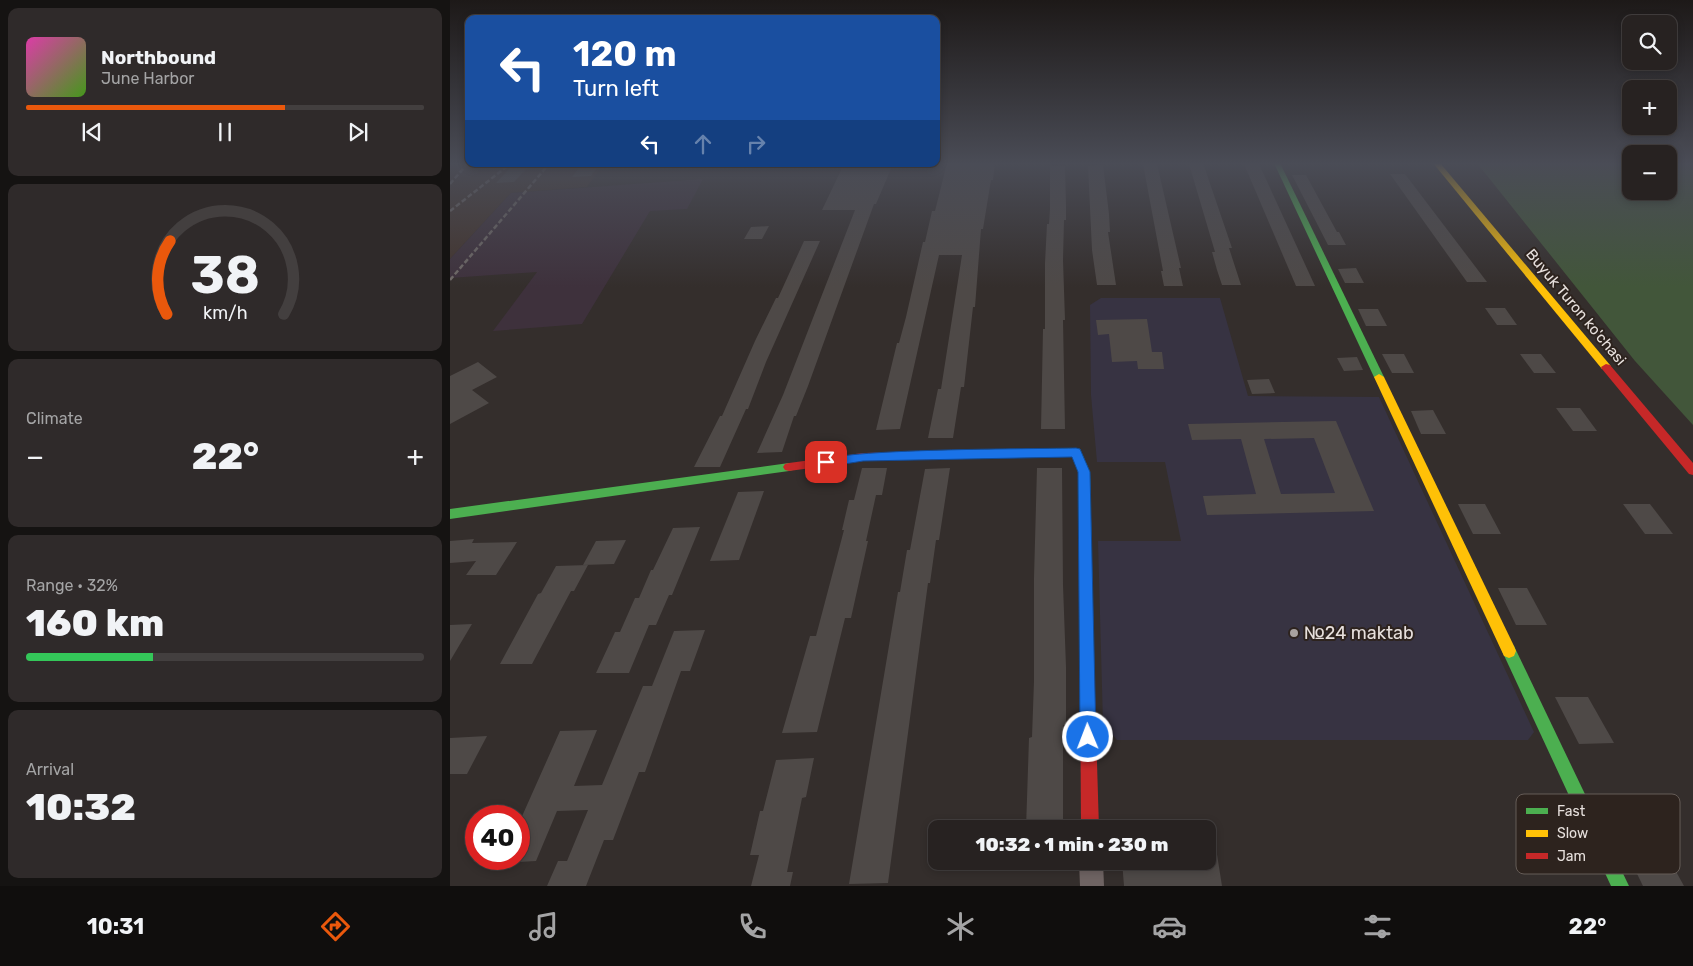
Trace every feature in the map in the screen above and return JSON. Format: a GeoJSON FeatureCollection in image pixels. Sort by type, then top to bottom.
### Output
{"type":"FeatureCollection","features":[{"type":"Feature","properties":{"kind":"street"},"geometry":{"type":"LineString","coordinates":[[1297,204],[1576,794]]}},
{"type":"Feature","properties":{"kind":"street","name":"Buyuk Turon ko'chasi"},"geometry":{"type":"LineString","coordinates":[[1471,204],[1693,471]]}},
{"type":"Feature","properties":{"kind":"street","name":"Buyuk Turon ko'chasi"},"geometry":{"type":"LineString","coordinates":[[1483,204],[1596,336]]}},
{"type":"Feature","properties":{"kind":"street"},"geometry":{"type":"LineString","coordinates":[[450,514],[863,457],[1076,452],[1084,472],[1090,820]]}},
{"type":"Feature","properties":{"kind":"street"},"geometry":{"type":"LineString","coordinates":[[1091,870],[1092,886]]}},
{"type":"Feature","properties":{"kind":"street"},"geometry":{"type":"LineString","coordinates":[[1614,874],[1620,886]]}},
{"type":"Feature","properties":{"kind":"shaded area"},"geometry":{"type":"Polygon","coordinates":[[[450,204],[501,204],[450,259],[450,204]]]}},
{"type":"Feature","properties":{"kind":"shaded area"},"geometry":{"type":"Polygon","coordinates":[[[501,204],[689,204],[687,209],[650,211],[582,324],[493,331],[537,272],[450,278],[450,259],[501,204]]]}},
{"type":"Feature","properties":{"kind":"shaded area","name":"№24 maktab"},"geometry":{"type":"Polygon","coordinates":[[[1101,298],[1220,298],[1248,396],[1379,397],[1534,732],[1528,740],[1117,740],[1103,724],[1098,541],[1181,541],[1165,462],[1097,462],[1091,395],[1090,305],[1101,298]]]}},
{"type":"Feature","properties":{"kind":"green space"},"geometry":{"type":"Polygon","coordinates":[[[1510,204],[1693,204],[1693,425],[1635,361],[1510,204]]]}},
{"type":"Feature","properties":{"kind":"building"},"geometry":{"type":"Polygon","coordinates":[[[825,204],[874,204],[782,452],[757,453],[783,395],[855,210],[822,210],[825,204]]]}},
{"type":"Feature","properties":{"kind":"building"},"geometry":{"type":"Polygon","coordinates":[[[937,204],[987,204],[983,229],[981,229],[975,307],[973,307],[964,387],[961,387],[953,438],[928,438],[938,389],[941,389],[962,255],[939,255],[900,429],[876,430],[897,343],[899,343],[906,317],[923,242],[925,242],[932,211],[935,211],[937,204]]]}},
{"type":"Feature","properties":{"kind":"building"},"geometry":{"type":"Polygon","coordinates":[[[1050,204],[1066,204],[1063,260],[1065,429],[1041,429],[1043,329],[1045,329],[1045,263],[1047,224],[1049,224],[1050,204]]]}},
{"type":"Feature","properties":{"kind":"building"},"geometry":{"type":"Polygon","coordinates":[[[1090,204],[1108,204],[1110,232],[1108,232],[1116,285],[1097,285],[1092,250],[1090,204]]]}},
{"type":"Feature","properties":{"kind":"building"},"geometry":{"type":"Polygon","coordinates":[[[1151,204],[1166,204],[1181,268],[1179,268],[1183,286],[1164,286],[1161,271],[1163,271],[1151,204]]]}},
{"type":"Feature","properties":{"kind":"building"},"geometry":{"type":"Polygon","coordinates":[[[1201,204],[1217,204],[1232,248],[1229,248],[1241,285],[1222,285],[1212,252],[1215,252],[1201,204]]]}},
{"type":"Feature","properties":{"kind":"building"},"geometry":{"type":"Polygon","coordinates":[[[1261,204],[1278,204],[1315,286],[1296,286],[1261,204]]]}},
{"type":"Feature","properties":{"kind":"building"},"geometry":{"type":"Polygon","coordinates":[[[1307,204],[1322,204],[1346,245],[1328,245],[1307,204]]]}},
{"type":"Feature","properties":{"kind":"building"},"geometry":{"type":"Polygon","coordinates":[[[1412,204],[1428,204],[1487,282],[1467,282],[1412,204]]]}},
{"type":"Feature","properties":{"kind":"building"},"geometry":{"type":"Polygon","coordinates":[[[769,226],[762,239],[744,239],[751,227],[769,226]]]}},
{"type":"Feature","properties":{"kind":"building"},"geometry":{"type":"Polygon","coordinates":[[[804,241],[820,241],[766,362],[748,409],[746,409],[720,467],[694,467],[720,416],[722,416],[755,341],[776,298],[778,298],[804,241]]]}},
{"type":"Feature","properties":{"kind":"building"},"geometry":{"type":"Polygon","coordinates":[[[1356,268],[1364,283],[1345,283],[1338,269],[1356,268]]]}},
{"type":"Feature","properties":{"kind":"building"},"geometry":{"type":"Polygon","coordinates":[[[1485,308],[1505,308],[1517,325],[1497,325],[1485,308]]]}},
{"type":"Feature","properties":{"kind":"building"},"geometry":{"type":"Polygon","coordinates":[[[1358,309],[1378,309],[1387,326],[1366,326],[1358,309]]]}},
{"type":"Feature","properties":{"kind":"building"},"geometry":{"type":"Polygon","coordinates":[[[1147,319],[1152,352],[1162,352],[1164,369],[1138,369],[1137,361],[1112,362],[1109,334],[1098,335],[1096,320],[1147,319]]]}},
{"type":"Feature","properties":{"kind":"building"},"geometry":{"type":"Polygon","coordinates":[[[1382,354],[1404,354],[1414,373],[1392,373],[1382,354]]]}},
{"type":"Feature","properties":{"kind":"building"},"geometry":{"type":"Polygon","coordinates":[[[1520,354],[1541,354],[1556,373],[1534,373],[1520,354]]]}},
{"type":"Feature","properties":{"kind":"building"},"geometry":{"type":"Polygon","coordinates":[[[1357,357],[1363,370],[1344,371],[1337,358],[1357,357]]]}},
{"type":"Feature","properties":{"kind":"building"},"geometry":{"type":"Polygon","coordinates":[[[478,362],[497,377],[472,390],[489,403],[450,424],[450,376],[478,362]]]}},
{"type":"Feature","properties":{"kind":"building"},"geometry":{"type":"Polygon","coordinates":[[[1269,379],[1275,393],[1252,394],[1247,380],[1269,379]]]}},
{"type":"Feature","properties":{"kind":"building"},"geometry":{"type":"Polygon","coordinates":[[[1556,408],[1580,408],[1597,431],[1573,431],[1556,408]]]}},
{"type":"Feature","properties":{"kind":"building"},"geometry":{"type":"Polygon","coordinates":[[[1433,410],[1446,434],[1421,434],[1411,411],[1433,410]]]}},
{"type":"Feature","properties":{"kind":"building"},"geometry":{"type":"Polygon","coordinates":[[[1336,421],[1374,511],[1207,515],[1203,496],[1256,494],[1241,439],[1192,440],[1188,424],[1336,421]],[[1314,438],[1264,439],[1281,494],[1335,493],[1314,438]]]}},
{"type":"Feature","properties":{"kind":"building"},"geometry":{"type":"Polygon","coordinates":[[[862,468],[887,468],[882,495],[876,495],[851,618],[845,618],[817,732],[782,733],[810,636],[816,636],[844,530],[842,530],[849,500],[854,500],[862,468]]]}},
{"type":"Feature","properties":{"kind":"building"},"geometry":{"type":"Polygon","coordinates":[[[950,468],[939,540],[936,540],[930,583],[928,583],[888,883],[849,884],[898,592],[900,592],[907,550],[910,550],[925,469],[950,468]]]}},
{"type":"Feature","properties":{"kind":"building"},"geometry":{"type":"Polygon","coordinates":[[[1037,468],[1062,468],[1066,667],[1066,725],[1063,725],[1063,820],[1026,820],[1029,738],[1032,737],[1034,681],[1037,468]]]}},
{"type":"Feature","properties":{"kind":"building"},"geometry":{"type":"Polygon","coordinates":[[[764,491],[739,560],[710,561],[738,492],[764,491]]]}},
{"type":"Feature","properties":{"kind":"building"},"geometry":{"type":"Polygon","coordinates":[[[1458,504],[1485,504],[1501,534],[1473,534],[1458,504]]]}},
{"type":"Feature","properties":{"kind":"building"},"geometry":{"type":"Polygon","coordinates":[[[1623,504],[1650,504],[1673,534],[1645,534],[1623,504]]]}},
{"type":"Feature","properties":{"kind":"building"},"geometry":{"type":"Polygon","coordinates":[[[700,527],[672,595],[669,595],[656,625],[649,625],[629,673],[596,673],[615,632],[620,632],[635,598],[639,598],[673,528],[700,527]]]}},
{"type":"Feature","properties":{"kind":"building"},"geometry":{"type":"Polygon","coordinates":[[[474,539],[472,543],[517,542],[496,575],[466,575],[476,561],[450,563],[450,541],[474,539]]]}},
{"type":"Feature","properties":{"kind":"building"},"geometry":{"type":"Polygon","coordinates":[[[626,540],[614,564],[583,565],[596,541],[626,540]]]}},
{"type":"Feature","properties":{"kind":"building"},"geometry":{"type":"Polygon","coordinates":[[[588,565],[574,591],[571,591],[532,664],[500,664],[538,594],[541,593],[556,566],[588,565]]]}},
{"type":"Feature","properties":{"kind":"building"},"geometry":{"type":"Polygon","coordinates":[[[1498,588],[1527,588],[1547,625],[1516,625],[1498,588]]]}},
{"type":"Feature","properties":{"kind":"building"},"geometry":{"type":"Polygon","coordinates":[[[472,624],[450,661],[450,625],[472,624]]]}},
{"type":"Feature","properties":{"kind":"building"},"geometry":{"type":"Polygon","coordinates":[[[705,630],[690,671],[681,671],[645,772],[639,772],[613,840],[604,840],[586,886],[547,886],[558,861],[567,861],[588,810],[557,811],[536,861],[530,861],[530,805],[527,805],[560,731],[597,730],[574,786],[602,785],[643,686],[652,686],[674,631],[705,630]]]}},
{"type":"Feature","properties":{"kind":"building"},"geometry":{"type":"Polygon","coordinates":[[[1555,697],[1588,697],[1614,743],[1579,744],[1555,697]]]}},
{"type":"Feature","properties":{"kind":"building"},"geometry":{"type":"Polygon","coordinates":[[[487,736],[467,774],[450,774],[450,738],[487,736]]]}},
{"type":"Feature","properties":{"kind":"building"},"geometry":{"type":"Polygon","coordinates":[[[814,758],[806,797],[802,798],[787,872],[793,872],[790,886],[751,886],[759,855],[750,855],[760,811],[763,811],[776,760],[814,758]]]}},
{"type":"Feature","properties":{"kind":"building"},"geometry":{"type":"Polygon","coordinates":[[[1216,848],[1222,886],[1124,886],[1123,870],[1216,870],[1216,848]]]}},
{"type":"Feature","properties":{"kind":"building"},"geometry":{"type":"Polygon","coordinates":[[[1637,874],[1677,874],[1684,886],[1643,886],[1637,874]]]}},
{"type":"Feature","properties":{"kind":"railway"},"geometry":{"type":"LineString","coordinates":[[450,211],[458,204]]}},
{"type":"Feature","properties":{"kind":"railway"},"geometry":{"type":"LineString","coordinates":[[450,280],[515,204]]}},
{"type":"Feature","properties":{"kind":"traffic: fast"},"geometry":{"type":"LineString","coordinates":[[1297,204],[1379,377]]}},
{"type":"Feature","properties":{"kind":"traffic: fast"},"geometry":{"type":"LineString","coordinates":[[948,455],[1076,452],[1084,472],[1087,663]]}},
{"type":"Feature","properties":{"kind":"traffic: fast"},"geometry":{"type":"LineString","coordinates":[[450,514],[789,467]]}},
{"type":"Feature","properties":{"kind":"traffic: fast"},"geometry":{"type":"LineString","coordinates":[[1509,651],[1577,794]]}},
{"type":"Feature","properties":{"kind":"traffic: fast"},"geometry":{"type":"LineString","coordinates":[[1614,874],[1620,886]]}},
{"type":"Feature","properties":{"kind":"traffic: slow"},"geometry":{"type":"LineString","coordinates":[[1470,204],[1606,367]]}},
{"type":"Feature","properties":{"kind":"traffic: slow"},"geometry":{"type":"LineString","coordinates":[[1379,377],[1509,651]]}},
{"type":"Feature","properties":{"kind":"traffic: jam"},"geometry":{"type":"LineString","coordinates":[[1606,367],[1693,471]]}},
{"type":"Feature","properties":{"kind":"traffic: jam"},"geometry":{"type":"LineString","coordinates":[[789,467],[863,457],[948,455]]}},
{"type":"Feature","properties":{"kind":"traffic: jam"},"geometry":{"type":"LineString","coordinates":[[1087,663],[1090,820]]}},
{"type":"Feature","properties":{"kind":"place","name":"№24 maktab"},"geometry":{"type":"Point","coordinates":[1294,633]}},
{"type":"Feature","properties":{"kind":"route"},"geometry":{"type":"LineString","coordinates":[[826,462],[863,457],[1076,452],[1084,472],[1088,737]]}}]}
